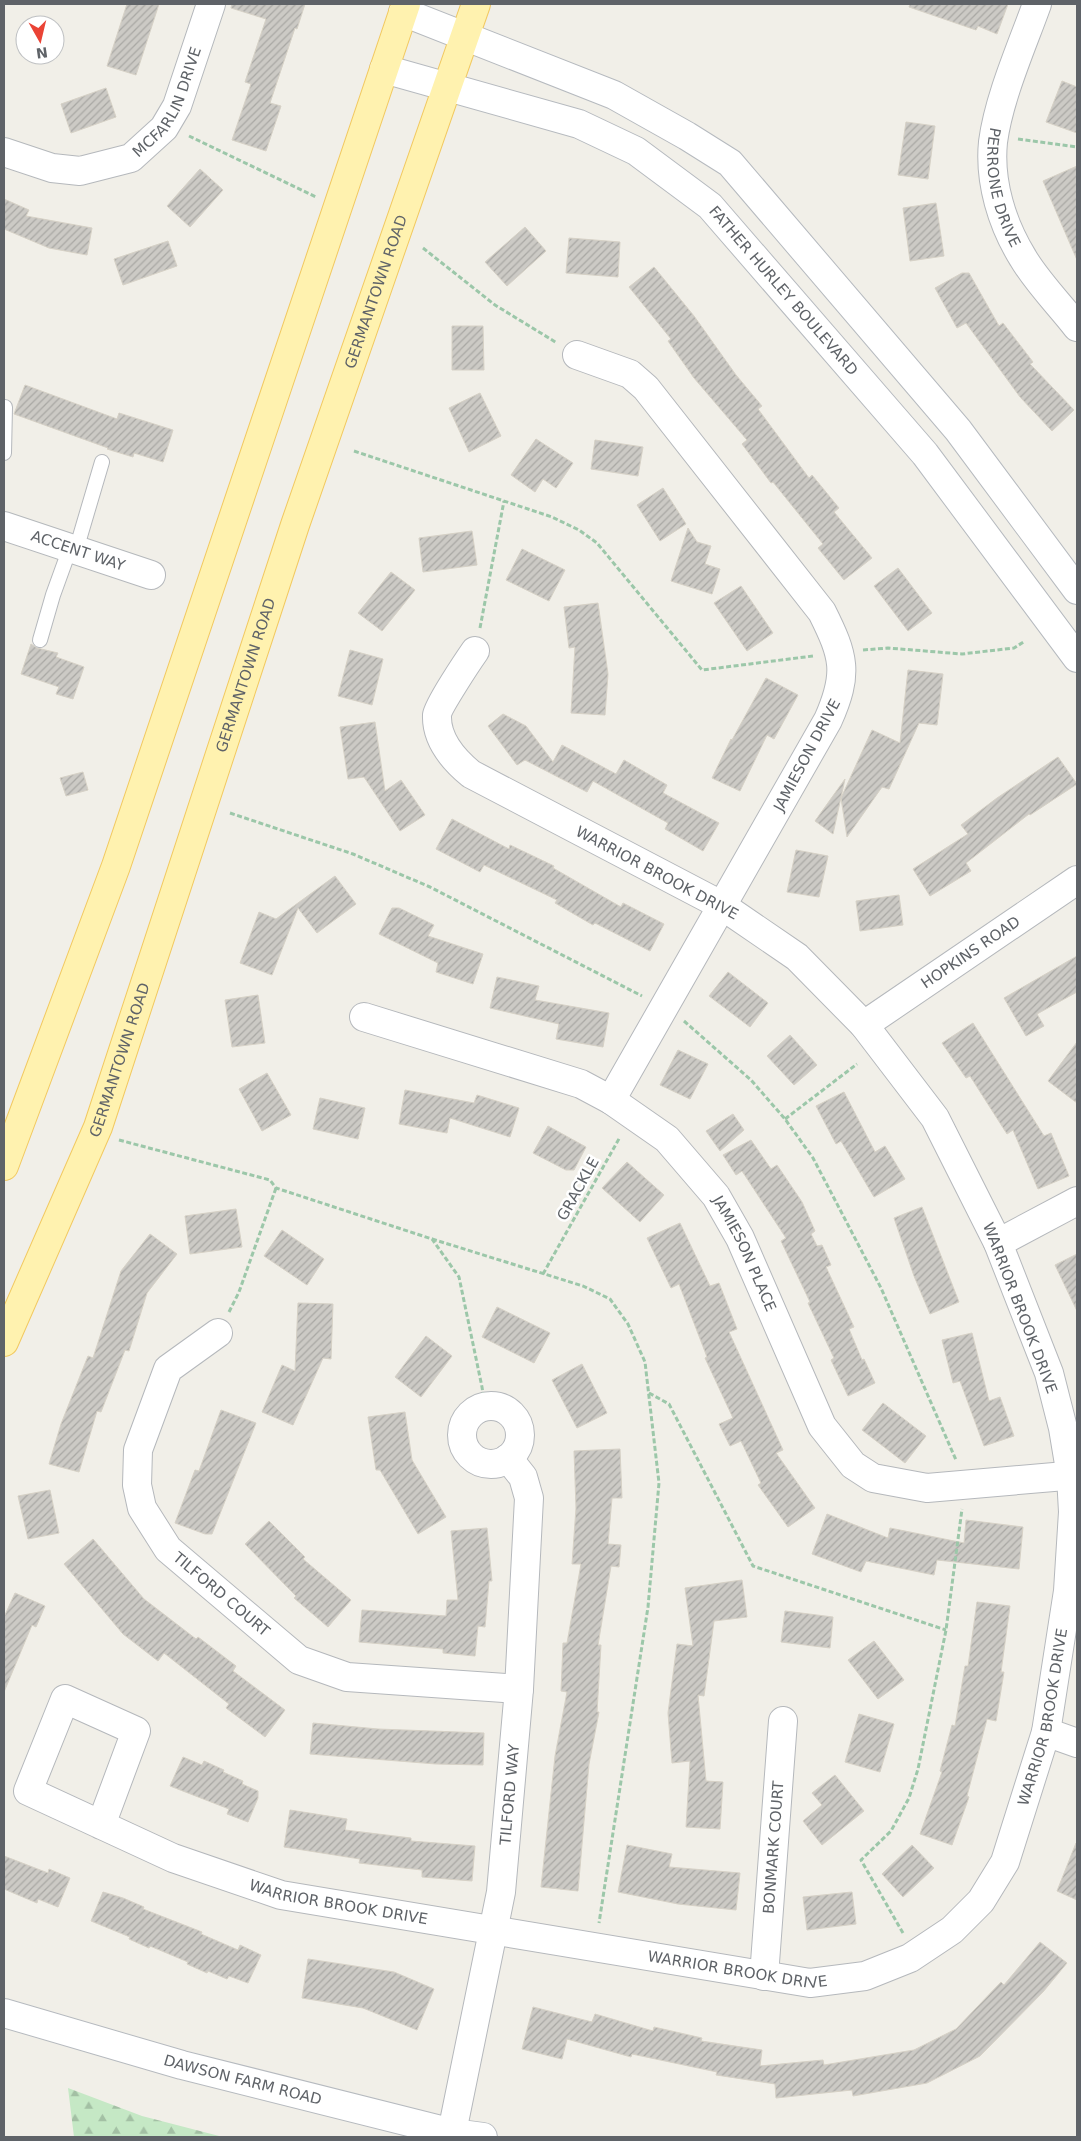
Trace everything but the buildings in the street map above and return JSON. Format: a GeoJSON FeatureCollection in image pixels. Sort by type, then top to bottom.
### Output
{"type":"FeatureCollection","features":[{"type":"Feature","properties":{"kind":"main road","name":"GERMANTOWN ROAD"},"geometry":{"type":"LineString","coordinates":[[4,1342],[98,1127],[296,525],[476,4]]}},
{"type":"Feature","properties":{"kind":"main road"},"geometry":{"type":"LineString","coordinates":[[4,1166],[116,866],[404,8]]}},
{"type":"Feature","properties":{"kind":"street","name":"MCFARLIN DRIVE"},"geometry":{"type":"LineString","coordinates":[[4,152],[52,168],[80,171],[131,158],[166,125],[177,106],[211,4]]}},
{"type":"Feature","properties":{"kind":"street","name":"PERRONE DRIVE"},"geometry":{"type":"LineString","coordinates":[[1037,4],[1000,110],[994,136],[994,184],[1004,224],[1023,260],[1077,327]]}},
{"type":"Feature","properties":{"kind":"street"},"geometry":{"type":"LineString","coordinates":[[404,8],[464,37],[536,63],[614,95],[687,136],[730,163],[958,430],[1077,590]]}},
{"type":"Feature","properties":{"kind":"street","name":"FATHER HURLEY BOULEVARD"},"geometry":{"type":"LineString","coordinates":[[384,69],[579,124],[636,151],[710,206],[925,454],[1077,658]]}},
{"type":"Feature","properties":{"kind":"street","name":"JAMIESON DRIVE"},"geometry":{"type":"LineString","coordinates":[[577,355],[630,374],[646,388],[822,612],[838,644],[842,672],[839,696],[828,720],[739,879],[721,905],[610,1100]]}},
{"type":"Feature","properties":{"kind":"street","name":"ACCENT WAY"},"geometry":{"type":"LineString","coordinates":[[4,526],[151,575]]}},
{"type":"Feature","properties":{"kind":"street","name":"WARRIOR BROOK DRIVE"},"geometry":{"type":"LineString","coordinates":[[100,1825],[136,1731],[64,1700],[28,1791],[100,1825],[173,1858],[281,1894],[493,1931],[810,1983],[865,1976],[910,1958],[952,1930],[980,1901],[1005,1862],[1046,1732],[1068,1590],[1074,1476],[1049,1374],[998,1243],[935,1118],[864,1025],[797,957],[721,905],[471,774],[455,760],[440,733],[437,713],[475,651]]}},
{"type":"Feature","properties":{"kind":"street","name":"HOPKINS ROAD"},"geometry":{"type":"LineString","coordinates":[[864,1025],[1077,880]]}},
{"type":"Feature","properties":{"kind":"street","name":"JAMIESON PLACE"},"geometry":{"type":"LineString","coordinates":[[364,1017],[581,1084],[610,1100],[667,1139],[716,1196],[740,1238],[822,1426],[853,1464],[873,1478],[927,1488],[1074,1476]]}},
{"type":"Feature","properties":{"kind":"street"},"geometry":{"type":"LineString","coordinates":[[998,1243],[1077,1201]]}},
{"type":"Feature","properties":{"kind":"street","name":"TILFORD COURT"},"geometry":{"type":"LineString","coordinates":[[218,1333],[168,1369],[138,1450],[136,1486],[142,1508],[168,1549],[299,1660],[347,1677],[519,1689]]}},
{"type":"Feature","properties":{"kind":"street"},"geometry":{"type":"LineString","coordinates":[[495,1406],[504,1409],[518,1423],[520,1442],[508,1458],[500,1462],[482,1462],[474,1458],[464,1443],[463,1434],[469,1417],[476,1410],[485,1407],[495,1406]]}},
{"type":"Feature","properties":{"kind":"street","name":"TILFORD WAY"},"geometry":{"type":"LineString","coordinates":[[452,2135],[501,1892],[519,1689],[529,1498],[524,1477],[508,1458]]}},
{"type":"Feature","properties":{"kind":"street","name":"BONMARK COURT"},"geometry":{"type":"LineString","coordinates":[[764,1976],[783,1721]]}},
{"type":"Feature","properties":{"kind":"street"},"geometry":{"type":"LineString","coordinates":[[1046,1732],[1077,1743]]}},
{"type":"Feature","properties":{"kind":"street","name":"DAWSON FARM ROAD"},"geometry":{"type":"LineString","coordinates":[[4,2013],[182,2065],[452,2135],[483,2137]]}},
{"type":"Feature","properties":{"kind":"lane"},"geometry":{"type":"LineString","coordinates":[[4,453],[6,407]]}},
{"type":"Feature","properties":{"kind":"lane"},"geometry":{"type":"LineString","coordinates":[[40,640],[53,595],[73,549],[102,462]]}},
{"type":"Feature","properties":{"kind":"path"},"geometry":{"type":"LineString","coordinates":[[166,125],[337,207]]}},
{"type":"Feature","properties":{"kind":"path"},"geometry":{"type":"LineString","coordinates":[[994,136],[1077,146]]}},
{"type":"Feature","properties":{"kind":"path"},"geometry":{"type":"LineString","coordinates":[[423,248],[495,305],[577,355]]}},
{"type":"Feature","properties":{"kind":"path"},"geometry":{"type":"LineString","coordinates":[[354,451],[552,517],[579,530],[597,544],[702,670],[814,656]]}},
{"type":"Feature","properties":{"kind":"path"},"geometry":{"type":"LineString","coordinates":[[475,651],[504,501]]}},
{"type":"Feature","properties":{"kind":"path"},"geometry":{"type":"LineString","coordinates":[[854,651],[888,648],[962,654],[1014,648],[1025,641]]}},
{"type":"Feature","properties":{"kind":"path"},"geometry":{"type":"LineString","coordinates":[[230,813],[353,854],[430,887],[650,1000]]}},
{"type":"Feature","properties":{"kind":"path"},"geometry":{"type":"LineString","coordinates":[[684,1020],[751,1080],[785,1118],[822,1174],[882,1288],[958,1463]]}},
{"type":"Feature","properties":{"kind":"path"},"geometry":{"type":"LineString","coordinates":[[785,1118],[857,1064]]}},
{"type":"Feature","properties":{"kind":"path","name":"GRACKLE"},"geometry":{"type":"LineString","coordinates":[[543,1274],[633,1116]]}},
{"type":"Feature","properties":{"kind":"path"},"geometry":{"type":"LineString","coordinates":[[118,1140],[270,1180],[276,1188],[583,1286],[610,1299],[628,1324],[645,1362],[659,1483],[648,1607],[598,1923]]}},
{"type":"Feature","properties":{"kind":"path"},"geometry":{"type":"LineString","coordinates":[[218,1333],[239,1292],[276,1188]]}},
{"type":"Feature","properties":{"kind":"path"},"geometry":{"type":"LineString","coordinates":[[432,1239],[459,1277],[485,1407]]}},
{"type":"Feature","properties":{"kind":"path"},"geometry":{"type":"LineString","coordinates":[[649,1393],[669,1404],[713,1493],[753,1566],[946,1630]]}},
{"type":"Feature","properties":{"kind":"path"},"geometry":{"type":"LineString","coordinates":[[904,1934],[861,1860],[892,1831],[908,1798],[918,1769],[946,1630],[962,1501]]}},
{"type":"Feature","properties":{"kind":"green space"},"geometry":{"type":"Polygon","coordinates":[[[68,2088],[142,2116],[223,2137],[74,2137],[68,2088]]]}}]}
